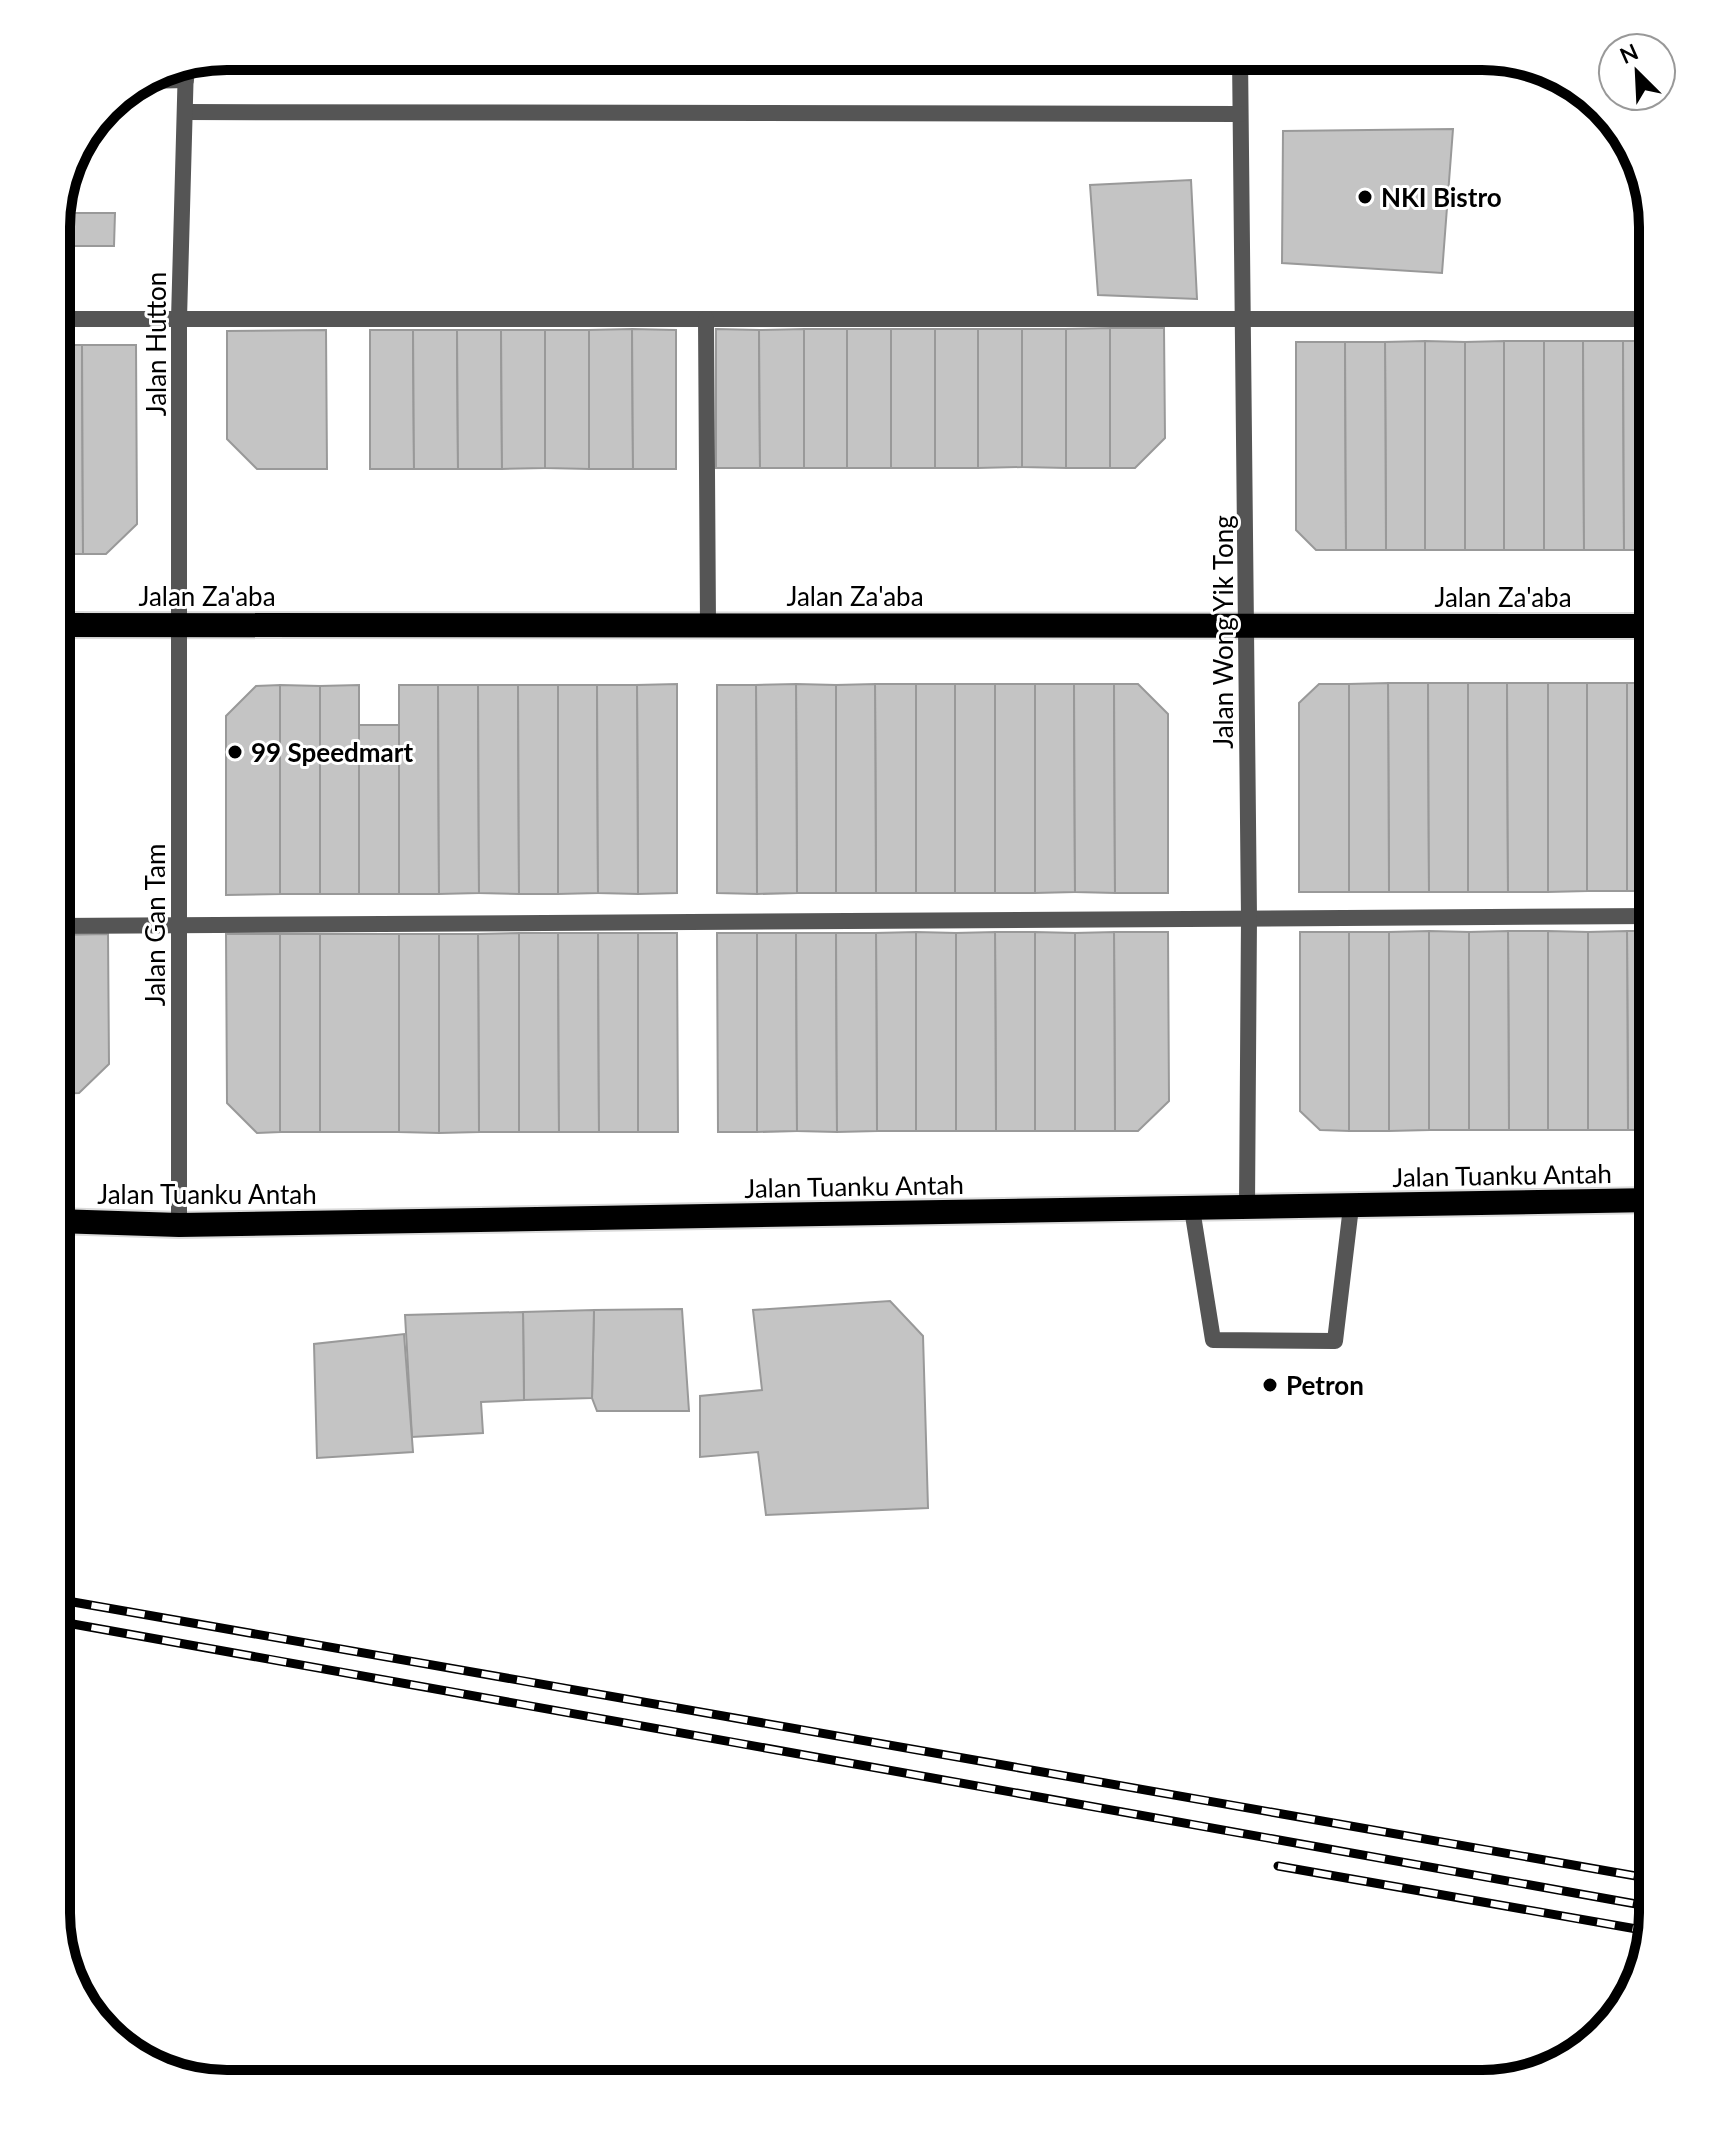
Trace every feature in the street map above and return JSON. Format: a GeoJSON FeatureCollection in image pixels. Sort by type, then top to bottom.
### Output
{"type":"FeatureCollection","features":[{"type":"Feature","properties":{"kind":"highway","name":"Jalan Za'aba"},"geometry":{"type":"LineString","coordinates":[[70,625],[1639,626]]}},
{"type":"Feature","properties":{"kind":"highway","name":"Jalan Tuanku Antah"},"geometry":{"type":"LineString","coordinates":[[70,1221],[179,1225],[1639,1200]]}},
{"type":"Feature","properties":{"kind":"street","name":"Jalan Wong Yik Tong"},"geometry":{"type":"LineString","coordinates":[[1240,70],[1249,917],[1247,1207]]}},
{"type":"Feature","properties":{"kind":"street","name":"Jalan Hutton"},"geometry":{"type":"LineString","coordinates":[[181,624],[179,319],[186,76]]}},
{"type":"Feature","properties":{"kind":"street"},"geometry":{"type":"LineString","coordinates":[[185,112],[1240,114]]}},
{"type":"Feature","properties":{"kind":"street"},"geometry":{"type":"LineString","coordinates":[[70,319],[1639,319]]}},
{"type":"Feature","properties":{"kind":"street"},"geometry":{"type":"LineString","coordinates":[[706,319],[708,624]]}},
{"type":"Feature","properties":{"kind":"street","name":"Jalan Gan Tam"},"geometry":{"type":"LineString","coordinates":[[179,1225],[181,624]]}},
{"type":"Feature","properties":{"kind":"street"},"geometry":{"type":"LineString","coordinates":[[70,926],[1639,916]]}},
{"type":"Feature","properties":{"kind":"street"},"geometry":{"type":"LineString","coordinates":[[1192,1209],[1213,1340],[1335,1341],[1351,1207]]}},
{"type":"Feature","properties":{"kind":"building","name":"NKI Bistro"},"geometry":{"type":"Polygon","coordinates":[[[1453,129],[1442,273],[1282,263],[1283,131],[1453,129]]]}},
{"type":"Feature","properties":{"kind":"building"},"geometry":{"type":"Polygon","coordinates":[[[1191,180],[1197,299],[1098,295],[1090,185],[1191,180]]]}},
{"type":"Feature","properties":{"kind":"building"},"geometry":{"type":"Polygon","coordinates":[[[74,197],[74,213],[115,213],[114,246],[74,246],[73,271],[70,271],[70,217],[74,197]]]}},
{"type":"Feature","properties":{"kind":"building"},"geometry":{"type":"Polygon","coordinates":[[[1110,328],[1164,328],[1165,438],[1135,468],[1110,468],[1110,328]]]}},
{"type":"Feature","properties":{"kind":"building"},"geometry":{"type":"Polygon","coordinates":[[[1110,328],[1110,468],[1066,468],[1066,329],[1110,328]]]}},
{"type":"Feature","properties":{"kind":"building"},"geometry":{"type":"Polygon","coordinates":[[[632,329],[633,469],[589,469],[589,330],[632,329]]]}},
{"type":"Feature","properties":{"kind":"building"},"geometry":{"type":"Polygon","coordinates":[[[632,329],[676,330],[676,469],[633,469],[632,329]]]}},
{"type":"Feature","properties":{"kind":"building"},"geometry":{"type":"Polygon","coordinates":[[[716,329],[759,330],[760,468],[716,468],[716,329]]]}},
{"type":"Feature","properties":{"kind":"building"},"geometry":{"type":"Polygon","coordinates":[[[804,329],[847,329],[847,468],[804,468],[804,329]]]}},
{"type":"Feature","properties":{"kind":"building"},"geometry":{"type":"Polygon","coordinates":[[[804,329],[804,468],[760,468],[759,330],[804,329]]]}},
{"type":"Feature","properties":{"kind":"building"},"geometry":{"type":"Polygon","coordinates":[[[847,329],[891,329],[891,468],[847,468],[847,329]]]}},
{"type":"Feature","properties":{"kind":"building"},"geometry":{"type":"Polygon","coordinates":[[[891,329],[935,329],[935,468],[891,468],[891,329]]]}},
{"type":"Feature","properties":{"kind":"building"},"geometry":{"type":"Polygon","coordinates":[[[935,329],[978,329],[978,468],[935,468],[935,329]]]}},
{"type":"Feature","properties":{"kind":"building"},"geometry":{"type":"Polygon","coordinates":[[[978,329],[1022,329],[1022,467],[978,468],[978,329]]]}},
{"type":"Feature","properties":{"kind":"building"},"geometry":{"type":"Polygon","coordinates":[[[1022,329],[1066,329],[1066,468],[1022,467],[1022,329]]]}},
{"type":"Feature","properties":{"kind":"building"},"geometry":{"type":"Polygon","coordinates":[[[326,330],[327,469],[257,469],[227,439],[227,331],[326,330]]]}},
{"type":"Feature","properties":{"kind":"building"},"geometry":{"type":"Polygon","coordinates":[[[370,330],[413,330],[414,469],[370,469],[370,330]]]}},
{"type":"Feature","properties":{"kind":"building"},"geometry":{"type":"Polygon","coordinates":[[[413,330],[457,330],[458,469],[414,469],[413,330]]]}},
{"type":"Feature","properties":{"kind":"building"},"geometry":{"type":"Polygon","coordinates":[[[457,330],[501,330],[502,469],[458,469],[457,330]]]}},
{"type":"Feature","properties":{"kind":"building"},"geometry":{"type":"Polygon","coordinates":[[[501,330],[545,330],[545,468],[502,469],[501,330]]]}},
{"type":"Feature","properties":{"kind":"building"},"geometry":{"type":"Polygon","coordinates":[[[545,330],[589,330],[589,469],[545,468],[545,330]]]}},
{"type":"Feature","properties":{"kind":"building"},"geometry":{"type":"Polygon","coordinates":[[[1425,341],[1465,342],[1465,550],[1425,550],[1425,341]]]}},
{"type":"Feature","properties":{"kind":"building"},"geometry":{"type":"Polygon","coordinates":[[[1425,341],[1425,550],[1386,550],[1385,342],[1425,341]]]}},
{"type":"Feature","properties":{"kind":"building"},"geometry":{"type":"Polygon","coordinates":[[[1504,341],[1544,341],[1544,550],[1504,550],[1504,341]]]}},
{"type":"Feature","properties":{"kind":"building"},"geometry":{"type":"Polygon","coordinates":[[[1504,341],[1504,550],[1465,550],[1465,342],[1504,341]]]}},
{"type":"Feature","properties":{"kind":"building"},"geometry":{"type":"Polygon","coordinates":[[[1544,341],[1583,341],[1584,550],[1544,550],[1544,341]]]}},
{"type":"Feature","properties":{"kind":"building"},"geometry":{"type":"Polygon","coordinates":[[[1583,341],[1623,341],[1624,550],[1584,550],[1583,341]]]}},
{"type":"Feature","properties":{"kind":"building"},"geometry":{"type":"Polygon","coordinates":[[[1623,341],[1639,341],[1639,550],[1624,550],[1623,341]]]}},
{"type":"Feature","properties":{"kind":"building"},"geometry":{"type":"Polygon","coordinates":[[[1296,342],[1345,342],[1346,550],[1316,550],[1296,530],[1296,342]]]}},
{"type":"Feature","properties":{"kind":"building"},"geometry":{"type":"Polygon","coordinates":[[[1345,342],[1385,342],[1386,550],[1346,550],[1345,342]]]}},
{"type":"Feature","properties":{"kind":"building"},"geometry":{"type":"Polygon","coordinates":[[[70,345],[82,345],[83,554],[70,554],[70,345]]]}},
{"type":"Feature","properties":{"kind":"building"},"geometry":{"type":"Polygon","coordinates":[[[82,345],[136,345],[137,524],[106,554],[83,554],[82,345]]]}},
{"type":"Feature","properties":{"kind":"building"},"geometry":{"type":"Polygon","coordinates":[[[1388,683],[1428,683],[1429,892],[1389,892],[1388,683]]]}},
{"type":"Feature","properties":{"kind":"building"},"geometry":{"type":"Polygon","coordinates":[[[1388,683],[1389,892],[1349,892],[1349,684],[1388,683]]]}},
{"type":"Feature","properties":{"kind":"building"},"geometry":{"type":"Polygon","coordinates":[[[1428,683],[1468,683],[1468,892],[1429,892],[1428,683]]]}},
{"type":"Feature","properties":{"kind":"building"},"geometry":{"type":"Polygon","coordinates":[[[1468,683],[1507,683],[1508,892],[1468,892],[1468,683]]]}},
{"type":"Feature","properties":{"kind":"building"},"geometry":{"type":"Polygon","coordinates":[[[1507,683],[1548,683],[1548,892],[1508,892],[1507,683]]]}},
{"type":"Feature","properties":{"kind":"building"},"geometry":{"type":"Polygon","coordinates":[[[1548,683],[1587,683],[1587,891],[1548,892],[1548,683]]]}},
{"type":"Feature","properties":{"kind":"building"},"geometry":{"type":"Polygon","coordinates":[[[1587,683],[1627,683],[1627,891],[1587,891],[1587,683]]]}},
{"type":"Feature","properties":{"kind":"building"},"geometry":{"type":"Polygon","coordinates":[[[1627,683],[1639,683],[1639,891],[1627,891],[1627,683]]]}},
{"type":"Feature","properties":{"kind":"building"},"geometry":{"type":"Polygon","coordinates":[[[677,684],[677,893],[638,894],[637,685],[677,684]]]}},
{"type":"Feature","properties":{"kind":"building"},"geometry":{"type":"Polygon","coordinates":[[[796,684],[836,685],[836,893],[797,893],[796,684]]]}},
{"type":"Feature","properties":{"kind":"building"},"geometry":{"type":"Polygon","coordinates":[[[796,684],[797,893],[757,894],[756,685],[796,684]]]}},
{"type":"Feature","properties":{"kind":"building"},"geometry":{"type":"Polygon","coordinates":[[[875,684],[916,684],[916,893],[876,893],[875,684]]]}},
{"type":"Feature","properties":{"kind":"building"},"geometry":{"type":"Polygon","coordinates":[[[875,684],[876,893],[836,893],[836,685],[875,684]]]}},
{"type":"Feature","properties":{"kind":"building"},"geometry":{"type":"Polygon","coordinates":[[[916,684],[955,684],[955,893],[916,893],[916,684]]]}},
{"type":"Feature","properties":{"kind":"building"},"geometry":{"type":"Polygon","coordinates":[[[955,684],[995,684],[995,893],[955,893],[955,684]]]}},
{"type":"Feature","properties":{"kind":"building"},"geometry":{"type":"Polygon","coordinates":[[[995,684],[1035,684],[1035,893],[995,893],[995,684]]]}},
{"type":"Feature","properties":{"kind":"building"},"geometry":{"type":"Polygon","coordinates":[[[1035,684],[1074,684],[1075,892],[1035,893],[1035,684]]]}},
{"type":"Feature","properties":{"kind":"building"},"geometry":{"type":"Polygon","coordinates":[[[1074,684],[1114,684],[1115,893],[1075,892],[1074,684]]]}},
{"type":"Feature","properties":{"kind":"building"},"geometry":{"type":"Polygon","coordinates":[[[1114,684],[1138,684],[1168,714],[1168,893],[1115,893],[1114,684]]]}},
{"type":"Feature","properties":{"kind":"building"},"geometry":{"type":"Polygon","coordinates":[[[1319,684],[1349,684],[1349,892],[1299,892],[1299,703],[1319,684]]]}},
{"type":"Feature","properties":{"kind":"building"},"geometry":{"type":"Polygon","coordinates":[[[280,685],[320,686],[320,894],[280,894],[280,685]]]}},
{"type":"Feature","properties":{"kind":"building"},"geometry":{"type":"Polygon","coordinates":[[[280,685],[280,894],[226,895],[226,716],[256,686],[280,685]]]}},
{"type":"Feature","properties":{"kind":"building"},"geometry":{"type":"Polygon","coordinates":[[[359,685],[359,894],[320,894],[320,686],[359,685]]]}},
{"type":"Feature","properties":{"kind":"building"},"geometry":{"type":"Polygon","coordinates":[[[399,685],[438,685],[439,894],[399,894],[399,685]]]}},
{"type":"Feature","properties":{"kind":"building"},"geometry":{"type":"Polygon","coordinates":[[[438,685],[478,685],[479,893],[439,894],[438,685]]]}},
{"type":"Feature","properties":{"kind":"building"},"geometry":{"type":"Polygon","coordinates":[[[478,685],[518,685],[519,894],[479,893],[478,685]]]}},
{"type":"Feature","properties":{"kind":"building"},"geometry":{"type":"Polygon","coordinates":[[[518,685],[558,685],[558,894],[519,894],[518,685]]]}},
{"type":"Feature","properties":{"kind":"building"},"geometry":{"type":"Polygon","coordinates":[[[558,685],[597,685],[598,893],[558,894],[558,685]]]}},
{"type":"Feature","properties":{"kind":"building"},"geometry":{"type":"Polygon","coordinates":[[[597,685],[637,685],[638,894],[598,893],[597,685]]]}},
{"type":"Feature","properties":{"kind":"building"},"geometry":{"type":"Polygon","coordinates":[[[717,685],[756,685],[757,894],[717,893],[717,685]]]}},
{"type":"Feature","properties":{"kind":"building"},"geometry":{"type":"Polygon","coordinates":[[[359,725],[399,725],[399,894],[359,894],[359,725]]]}},
{"type":"Feature","properties":{"kind":"building"},"geometry":{"type":"Polygon","coordinates":[[[1429,931],[1469,932],[1469,1130],[1429,1130],[1429,931]]]}},
{"type":"Feature","properties":{"kind":"building"},"geometry":{"type":"Polygon","coordinates":[[[1429,931],[1429,1130],[1389,1131],[1389,932],[1429,931]]]}},
{"type":"Feature","properties":{"kind":"building"},"geometry":{"type":"Polygon","coordinates":[[[1508,931],[1548,931],[1548,1130],[1509,1130],[1508,931]]]}},
{"type":"Feature","properties":{"kind":"building"},"geometry":{"type":"Polygon","coordinates":[[[1508,931],[1509,1130],[1469,1130],[1469,932],[1508,931]]]}},
{"type":"Feature","properties":{"kind":"building"},"geometry":{"type":"Polygon","coordinates":[[[1548,931],[1588,932],[1588,1130],[1548,1130],[1548,931]]]}},
{"type":"Feature","properties":{"kind":"building"},"geometry":{"type":"Polygon","coordinates":[[[1627,931],[1639,931],[1639,1130],[1628,1130],[1627,931]]]}},
{"type":"Feature","properties":{"kind":"building"},"geometry":{"type":"Polygon","coordinates":[[[1627,931],[1628,1130],[1588,1130],[1588,932],[1627,931]]]}},
{"type":"Feature","properties":{"kind":"building"},"geometry":{"type":"Polygon","coordinates":[[[916,932],[956,933],[956,1131],[916,1131],[916,932]]]}},
{"type":"Feature","properties":{"kind":"building"},"geometry":{"type":"Polygon","coordinates":[[[916,932],[916,1131],[877,1131],[876,933],[916,932]]]}},
{"type":"Feature","properties":{"kind":"building"},"geometry":{"type":"Polygon","coordinates":[[[995,932],[1035,932],[1035,1131],[996,1131],[995,932]]]}},
{"type":"Feature","properties":{"kind":"building"},"geometry":{"type":"Polygon","coordinates":[[[995,932],[996,1131],[956,1131],[956,933],[995,932]]]}},
{"type":"Feature","properties":{"kind":"building"},"geometry":{"type":"Polygon","coordinates":[[[1035,932],[1075,933],[1075,1131],[1035,1131],[1035,932]]]}},
{"type":"Feature","properties":{"kind":"building"},"geometry":{"type":"Polygon","coordinates":[[[1114,932],[1168,932],[1169,1101],[1138,1131],[1115,1131],[1114,932]]]}},
{"type":"Feature","properties":{"kind":"building"},"geometry":{"type":"Polygon","coordinates":[[[1114,932],[1115,1131],[1075,1131],[1075,933],[1114,932]]]}},
{"type":"Feature","properties":{"kind":"building"},"geometry":{"type":"Polygon","coordinates":[[[1300,932],[1349,932],[1349,1131],[1320,1130],[1300,1111],[1300,932]]]}},
{"type":"Feature","properties":{"kind":"building"},"geometry":{"type":"Polygon","coordinates":[[[1349,932],[1389,932],[1389,1131],[1349,1131],[1349,932]]]}},
{"type":"Feature","properties":{"kind":"building"},"geometry":{"type":"Polygon","coordinates":[[[519,933],[558,933],[559,1132],[519,1132],[519,933]]]}},
{"type":"Feature","properties":{"kind":"building"},"geometry":{"type":"Polygon","coordinates":[[[519,933],[519,1132],[479,1132],[478,934],[519,933]]]}},
{"type":"Feature","properties":{"kind":"building"},"geometry":{"type":"Polygon","coordinates":[[[558,933],[598,933],[599,1132],[559,1132],[558,933]]]}},
{"type":"Feature","properties":{"kind":"building"},"geometry":{"type":"Polygon","coordinates":[[[598,933],[638,933],[638,1132],[599,1132],[598,933]]]}},
{"type":"Feature","properties":{"kind":"building"},"geometry":{"type":"Polygon","coordinates":[[[638,933],[677,933],[678,1132],[638,1132],[638,933]]]}},
{"type":"Feature","properties":{"kind":"building"},"geometry":{"type":"Polygon","coordinates":[[[717,933],[757,933],[757,1132],[718,1132],[717,933]]]}},
{"type":"Feature","properties":{"kind":"building"},"geometry":{"type":"Polygon","coordinates":[[[757,933],[796,933],[797,1131],[757,1132],[757,933]]]}},
{"type":"Feature","properties":{"kind":"building"},"geometry":{"type":"Polygon","coordinates":[[[796,933],[836,933],[837,1132],[797,1131],[796,933]]]}},
{"type":"Feature","properties":{"kind":"building"},"geometry":{"type":"Polygon","coordinates":[[[836,933],[876,933],[877,1131],[837,1132],[836,933]]]}},
{"type":"Feature","properties":{"kind":"building"},"geometry":{"type":"Polygon","coordinates":[[[108,934],[109,1064],[79,1093],[70,1093],[70,935],[108,934]]]}},
{"type":"Feature","properties":{"kind":"building"},"geometry":{"type":"Polygon","coordinates":[[[226,934],[280,934],[280,1132],[257,1133],[227,1103],[226,934]]]}},
{"type":"Feature","properties":{"kind":"building"},"geometry":{"type":"Polygon","coordinates":[[[280,934],[320,934],[320,1132],[280,1132],[280,934]]]}},
{"type":"Feature","properties":{"kind":"building"},"geometry":{"type":"Polygon","coordinates":[[[320,934],[399,934],[399,1132],[320,1132],[320,934]]]}},
{"type":"Feature","properties":{"kind":"building"},"geometry":{"type":"Polygon","coordinates":[[[399,934],[439,934],[439,1133],[399,1132],[399,934]]]}},
{"type":"Feature","properties":{"kind":"building"},"geometry":{"type":"Polygon","coordinates":[[[439,934],[478,934],[479,1132],[439,1133],[439,934]]]}},
{"type":"Feature","properties":{"kind":"building"},"geometry":{"type":"Polygon","coordinates":[[[890,1301],[923,1336],[928,1508],[766,1515],[758,1452],[700,1457],[700,1396],[762,1390],[753,1310],[890,1301]]]}},
{"type":"Feature","properties":{"kind":"building"},"geometry":{"type":"Polygon","coordinates":[[[682,1309],[689,1411],[597,1411],[592,1398],[594,1310],[682,1309]]]}},
{"type":"Feature","properties":{"kind":"building"},"geometry":{"type":"Polygon","coordinates":[[[594,1310],[592,1398],[524,1400],[523,1312],[594,1310]]]}},
{"type":"Feature","properties":{"kind":"building"},"geometry":{"type":"Polygon","coordinates":[[[523,1312],[524,1400],[481,1402],[483,1433],[412,1437],[405,1315],[523,1312]]]}},
{"type":"Feature","properties":{"kind":"building"},"geometry":{"type":"Polygon","coordinates":[[[404,1334],[413,1452],[317,1458],[314,1344],[404,1334]]]}},
{"type":"Feature","properties":{"kind":"railway"},"geometry":{"type":"LineString","coordinates":[[70,1601],[1639,1877]]}},
{"type":"Feature","properties":{"kind":"railway"},"geometry":{"type":"LineString","coordinates":[[70,1624],[1639,1904]]}},
{"type":"Feature","properties":{"kind":"railway"},"geometry":{"type":"LineString","coordinates":[[1278,1866],[1638,1929]]}},
{"type":"Feature","properties":{"kind":"place","name":"NKI Bistro"},"geometry":{"type":"Point","coordinates":[1365,197]}},
{"type":"Feature","properties":{"kind":"place","name":"99 Speedmart"},"geometry":{"type":"Point","coordinates":[235,752]}},
{"type":"Feature","properties":{"kind":"place","name":"Petron"},"geometry":{"type":"Point","coordinates":[1270,1385]}}]}
